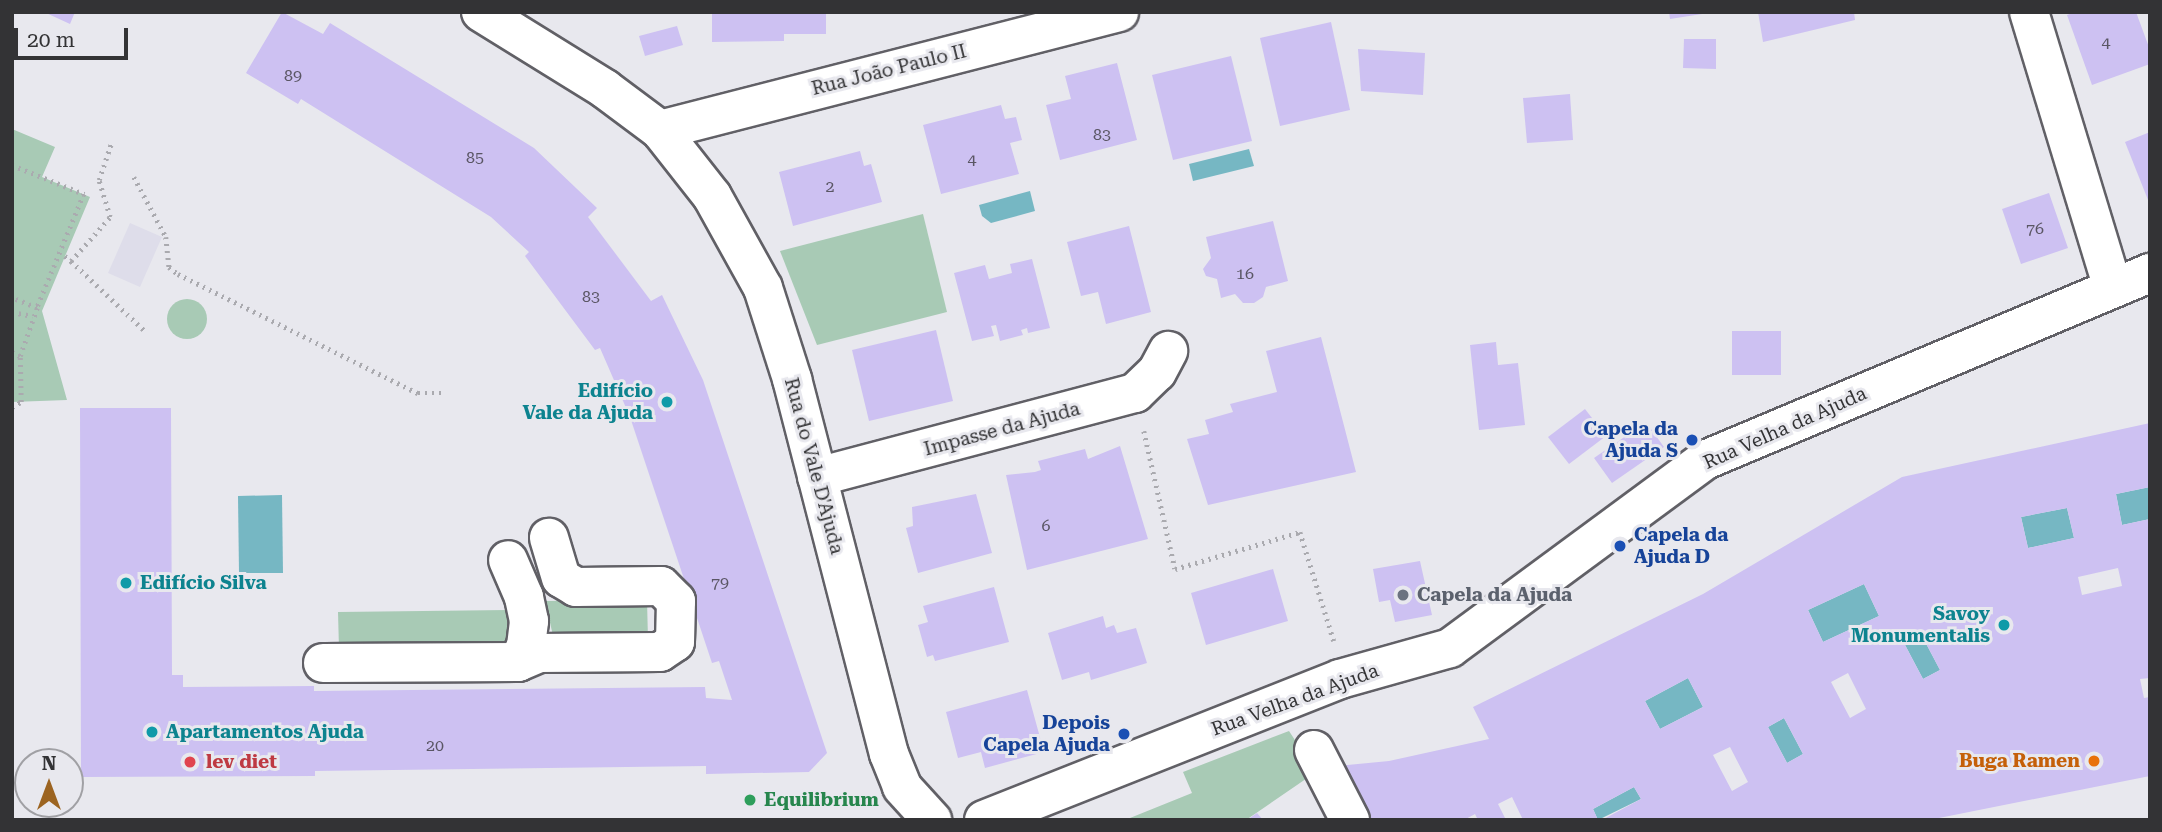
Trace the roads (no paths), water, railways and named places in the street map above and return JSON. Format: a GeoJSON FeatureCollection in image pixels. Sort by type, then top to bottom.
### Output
{"type":"FeatureCollection","features":[{"type":"Feature","properties":{"kind":"street"},"geometry":{"type":"LineString","coordinates":[[481,12],[605,89],[660,130]]}},
{"type":"Feature","properties":{"kind":"street","name":"Rua João Paulo II"},"geometry":{"type":"LineString","coordinates":[[660,130],[1002,27],[1119,12]]}},
{"type":"Feature","properties":{"kind":"street"},"geometry":{"type":"LineString","coordinates":[[2028,12],[2113,288]]}},
{"type":"Feature","properties":{"kind":"street","name":"Rua do Vale D'Ajuda"},"geometry":{"type":"LineString","coordinates":[[660,130],[712,196],[763,288],[817,477],[890,754],[902,787],[923,818]]}},
{"type":"Feature","properties":{"kind":"street","name":"Rua Velha da Ajuda"},"geometry":{"type":"LineString","coordinates":[[984,820],[1339,679],[1450,648],[1705,460],[2150,273]]}},
{"type":"Feature","properties":{"kind":"street","name":"Impasse da Ajuda"},"geometry":{"type":"LineString","coordinates":[[817,477],[1135,393],[1157,372],[1168,351]]}},
{"type":"Feature","properties":{"kind":"street"},"geometry":{"type":"LineString","coordinates":[[323,663],[518,662],[539,653],[660,652],[675,642],[676,601],[661,586],[576,587],[561,578],[549,537]]}},
{"type":"Feature","properties":{"kind":"street"},"geometry":{"type":"LineString","coordinates":[[508,560],[524,597],[528,621],[526,646],[518,662]]}},
{"type":"Feature","properties":{"kind":"street"},"geometry":{"type":"LineString","coordinates":[[1314,750],[1350,820]]}},
{"type":"Feature","properties":{"kind":"water"},"geometry":{"type":"Polygon","coordinates":[[[1249,149],[1254,166],[1193,181],[1189,164],[1249,149]]]}},
{"type":"Feature","properties":{"kind":"water"},"geometry":{"type":"Polygon","coordinates":[[[1030,191],[1035,211],[991,223],[982,216],[979,205],[1030,191]]]}},
{"type":"Feature","properties":{"kind":"water"},"geometry":{"type":"Polygon","coordinates":[[[2150,487],[2150,519],[2122,525],[2116,494],[2150,487]]]}},
{"type":"Feature","properties":{"kind":"water"},"geometry":{"type":"Polygon","coordinates":[[[282,495],[283,573],[239,573],[238,496],[282,495]]]}},
{"type":"Feature","properties":{"kind":"water"},"geometry":{"type":"Polygon","coordinates":[[[2067,508],[2074,538],[2028,548],[2021,517],[2067,508]]]}},
{"type":"Feature","properties":{"kind":"water"},"geometry":{"type":"Polygon","coordinates":[[[1864,584],[1879,616],[1823,642],[1808,610],[1864,584]]]}},
{"type":"Feature","properties":{"kind":"water"},"geometry":{"type":"Polygon","coordinates":[[[1921,634],[1940,670],[1923,679],[1904,643],[1921,634]]]}},
{"type":"Feature","properties":{"kind":"water"},"geometry":{"type":"Polygon","coordinates":[[[1688,678],[1703,707],[1660,729],[1645,701],[1688,678]]]}},
{"type":"Feature","properties":{"kind":"water"},"geometry":{"type":"Polygon","coordinates":[[[1784,718],[1803,754],[1787,763],[1768,727],[1784,718]]]}},
{"type":"Feature","properties":{"kind":"water"},"geometry":{"type":"Polygon","coordinates":[[[1634,787],[1641,799],[1598,820],[1593,809],[1634,787]]]}},
{"type":"Feature","properties":{"kind":"place","name":"Edifício Vale da Ajuda"},"geometry":{"type":"Point","coordinates":[667,402]}},
{"type":"Feature","properties":{"kind":"place","name":"Capela da Ajuda S"},"geometry":{"type":"Point","coordinates":[1692,440]}},
{"type":"Feature","properties":{"kind":"place","name":"Capela da Ajuda D"},"geometry":{"type":"Point","coordinates":[1620,546]}},
{"type":"Feature","properties":{"kind":"place","name":"Edifício Silva"},"geometry":{"type":"Point","coordinates":[126,583]}},
{"type":"Feature","properties":{"kind":"place","name":"Capela da Ajuda"},"geometry":{"type":"Point","coordinates":[1403,595]}},
{"type":"Feature","properties":{"kind":"place","name":"Savoy Monumentalis"},"geometry":{"type":"Point","coordinates":[2004,625]}},
{"type":"Feature","properties":{"kind":"place","name":"Apartamentos Ajuda"},"geometry":{"type":"Point","coordinates":[152,732]}},
{"type":"Feature","properties":{"kind":"place","name":"Depois Capela Ajuda"},"geometry":{"type":"Point","coordinates":[1124,734]}},
{"type":"Feature","properties":{"kind":"place","name":"Buga Ramen"},"geometry":{"type":"Point","coordinates":[2094,761]}},
{"type":"Feature","properties":{"kind":"place","name":"lev diet"},"geometry":{"type":"Point","coordinates":[190,762]}},
{"type":"Feature","properties":{"kind":"place","name":"Equilibrium"},"geometry":{"type":"Point","coordinates":[750,800]}}]}
